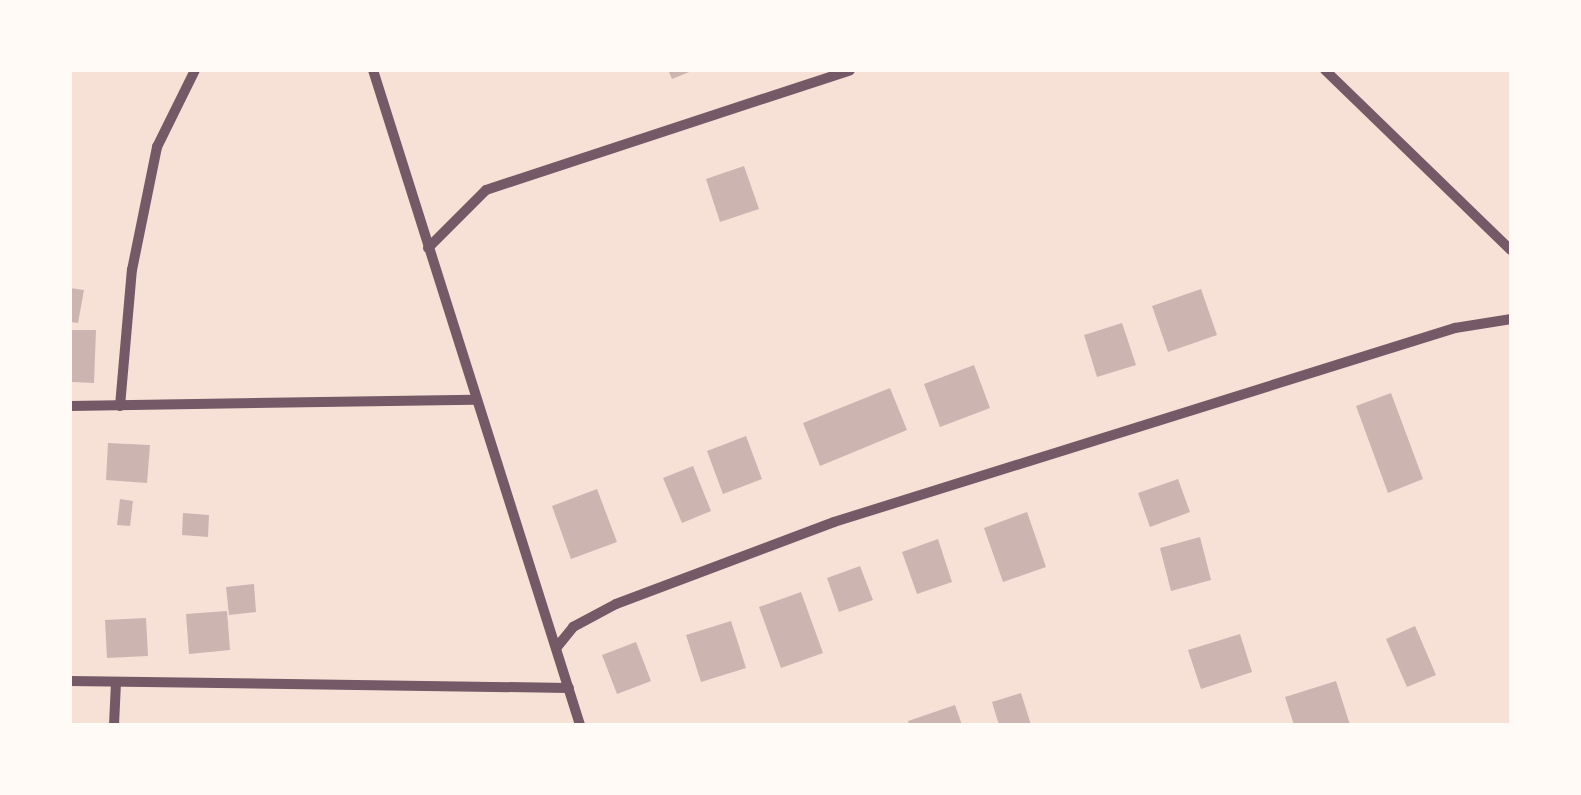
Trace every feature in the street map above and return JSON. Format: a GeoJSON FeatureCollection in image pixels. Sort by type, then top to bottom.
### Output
{"type":"FeatureCollection","features":[{"type":"Feature","properties":{"kind":"street"},"geometry":{"type":"LineString","coordinates":[[120,406],[132,270],[156,146],[194,70]]}},
{"type":"Feature","properties":{"kind":"street"},"geometry":{"type":"LineString","coordinates":[[373,70],[474,400],[580,725]]}},
{"type":"Feature","properties":{"kind":"street"},"geometry":{"type":"LineString","coordinates":[[428,248],[486,190],[850,70]]}},
{"type":"Feature","properties":{"kind":"street"},"geometry":{"type":"LineString","coordinates":[[1325,70],[1511,250]]}},
{"type":"Feature","properties":{"kind":"street"},"geometry":{"type":"LineString","coordinates":[[557,647],[573,627],[616,604],[834,522],[1455,328],[1511,319]]}},
{"type":"Feature","properties":{"kind":"street"},"geometry":{"type":"LineString","coordinates":[[70,406],[474,400]]}},
{"type":"Feature","properties":{"kind":"street"},"geometry":{"type":"LineString","coordinates":[[70,682],[569,688]]}},
{"type":"Feature","properties":{"kind":"street"},"geometry":{"type":"LineString","coordinates":[[114,725],[116,682]]}},
{"type":"Feature","properties":{"kind":"building"},"geometry":{"type":"Polygon","coordinates":[[[668,70],[694,70],[672,79],[668,70]]]}},
{"type":"Feature","properties":{"kind":"building"},"geometry":{"type":"Polygon","coordinates":[[[744,166],[759,209],[720,222],[706,179],[744,166]]]}},
{"type":"Feature","properties":{"kind":"building"},"geometry":{"type":"Polygon","coordinates":[[[70,288],[84,290],[78,323],[70,322],[70,288]]]}},
{"type":"Feature","properties":{"kind":"building"},"geometry":{"type":"Polygon","coordinates":[[[1201,289],[1217,335],[1168,352],[1152,306],[1201,289]]]}},
{"type":"Feature","properties":{"kind":"building"},"geometry":{"type":"Polygon","coordinates":[[[1122,323],[1136,365],[1097,377],[1084,335],[1122,323]]]}},
{"type":"Feature","properties":{"kind":"building"},"geometry":{"type":"Polygon","coordinates":[[[70,330],[96,330],[94,383],[72,382],[70,330]]]}},
{"type":"Feature","properties":{"kind":"building"},"geometry":{"type":"Polygon","coordinates":[[[974,365],[990,408],[940,427],[924,384],[974,365]]]}},
{"type":"Feature","properties":{"kind":"building"},"geometry":{"type":"Polygon","coordinates":[[[890,388],[907,430],[820,466],[803,423],[890,388]]]}},
{"type":"Feature","properties":{"kind":"building"},"geometry":{"type":"Polygon","coordinates":[[[1391,393],[1423,479],[1388,493],[1356,406],[1391,393]]]}},
{"type":"Feature","properties":{"kind":"building"},"geometry":{"type":"Polygon","coordinates":[[[746,436],[762,479],[723,494],[707,451],[746,436]]]}},
{"type":"Feature","properties":{"kind":"building"},"geometry":{"type":"Polygon","coordinates":[[[108,443],[150,445],[147,483],[106,480],[108,443]]]}},
{"type":"Feature","properties":{"kind":"building"},"geometry":{"type":"Polygon","coordinates":[[[693,466],[711,511],[682,523],[663,478],[693,466]]]}},
{"type":"Feature","properties":{"kind":"building"},"geometry":{"type":"Polygon","coordinates":[[[1178,479],[1190,512],[1150,527],[1138,493],[1178,479]]]}},
{"type":"Feature","properties":{"kind":"building"},"geometry":{"type":"Polygon","coordinates":[[[597,489],[617,542],[571,559],[552,506],[597,489]]]}},
{"type":"Feature","properties":{"kind":"building"},"geometry":{"type":"Polygon","coordinates":[[[120,499],[133,501],[130,526],[117,525],[120,499]]]}},
{"type":"Feature","properties":{"kind":"building"},"geometry":{"type":"Polygon","coordinates":[[[1027,512],[1046,567],[1003,582],[984,528],[1027,512]]]}},
{"type":"Feature","properties":{"kind":"building"},"geometry":{"type":"Polygon","coordinates":[[[183,513],[209,515],[208,537],[182,535],[183,513]]]}},
{"type":"Feature","properties":{"kind":"building"},"geometry":{"type":"Polygon","coordinates":[[[1200,537],[1211,580],[1171,591],[1160,548],[1200,537]]]}},
{"type":"Feature","properties":{"kind":"building"},"geometry":{"type":"Polygon","coordinates":[[[938,539],[952,582],[917,594],[902,552],[938,539]]]}},
{"type":"Feature","properties":{"kind":"building"},"geometry":{"type":"Polygon","coordinates":[[[860,566],[873,600],[839,612],[827,578],[860,566]]]}},
{"type":"Feature","properties":{"kind":"building"},"geometry":{"type":"Polygon","coordinates":[[[254,584],[256,612],[229,615],[226,587],[254,584]]]}},
{"type":"Feature","properties":{"kind":"building"},"geometry":{"type":"Polygon","coordinates":[[[801,592],[823,653],[781,668],[759,607],[801,592]]]}},
{"type":"Feature","properties":{"kind":"building"},"geometry":{"type":"Polygon","coordinates":[[[227,611],[230,650],[189,654],[186,614],[227,611]]]}},
{"type":"Feature","properties":{"kind":"building"},"geometry":{"type":"Polygon","coordinates":[[[146,618],[148,656],[107,658],[105,620],[146,618]]]}},
{"type":"Feature","properties":{"kind":"building"},"geometry":{"type":"Polygon","coordinates":[[[731,621],[746,668],[701,682],[686,635],[731,621]]]}},
{"type":"Feature","properties":{"kind":"building"},"geometry":{"type":"Polygon","coordinates":[[[1415,626],[1436,675],[1407,687],[1386,639],[1415,626]]]}},
{"type":"Feature","properties":{"kind":"building"},"geometry":{"type":"Polygon","coordinates":[[[1240,634],[1252,672],[1201,689],[1188,650],[1240,634]]]}},
{"type":"Feature","properties":{"kind":"building"},"geometry":{"type":"Polygon","coordinates":[[[636,642],[651,681],[617,694],[602,655],[636,642]]]}},
{"type":"Feature","properties":{"kind":"building"},"geometry":{"type":"Polygon","coordinates":[[[1336,681],[1350,725],[1294,725],[1285,697],[1336,681]]]}},
{"type":"Feature","properties":{"kind":"building"},"geometry":{"type":"Polygon","coordinates":[[[1021,693],[1031,725],[999,725],[992,702],[1021,693]]]}},
{"type":"Feature","properties":{"kind":"building"},"geometry":{"type":"Polygon","coordinates":[[[955,705],[962,725],[909,725],[908,721],[955,705]]]}}]}
